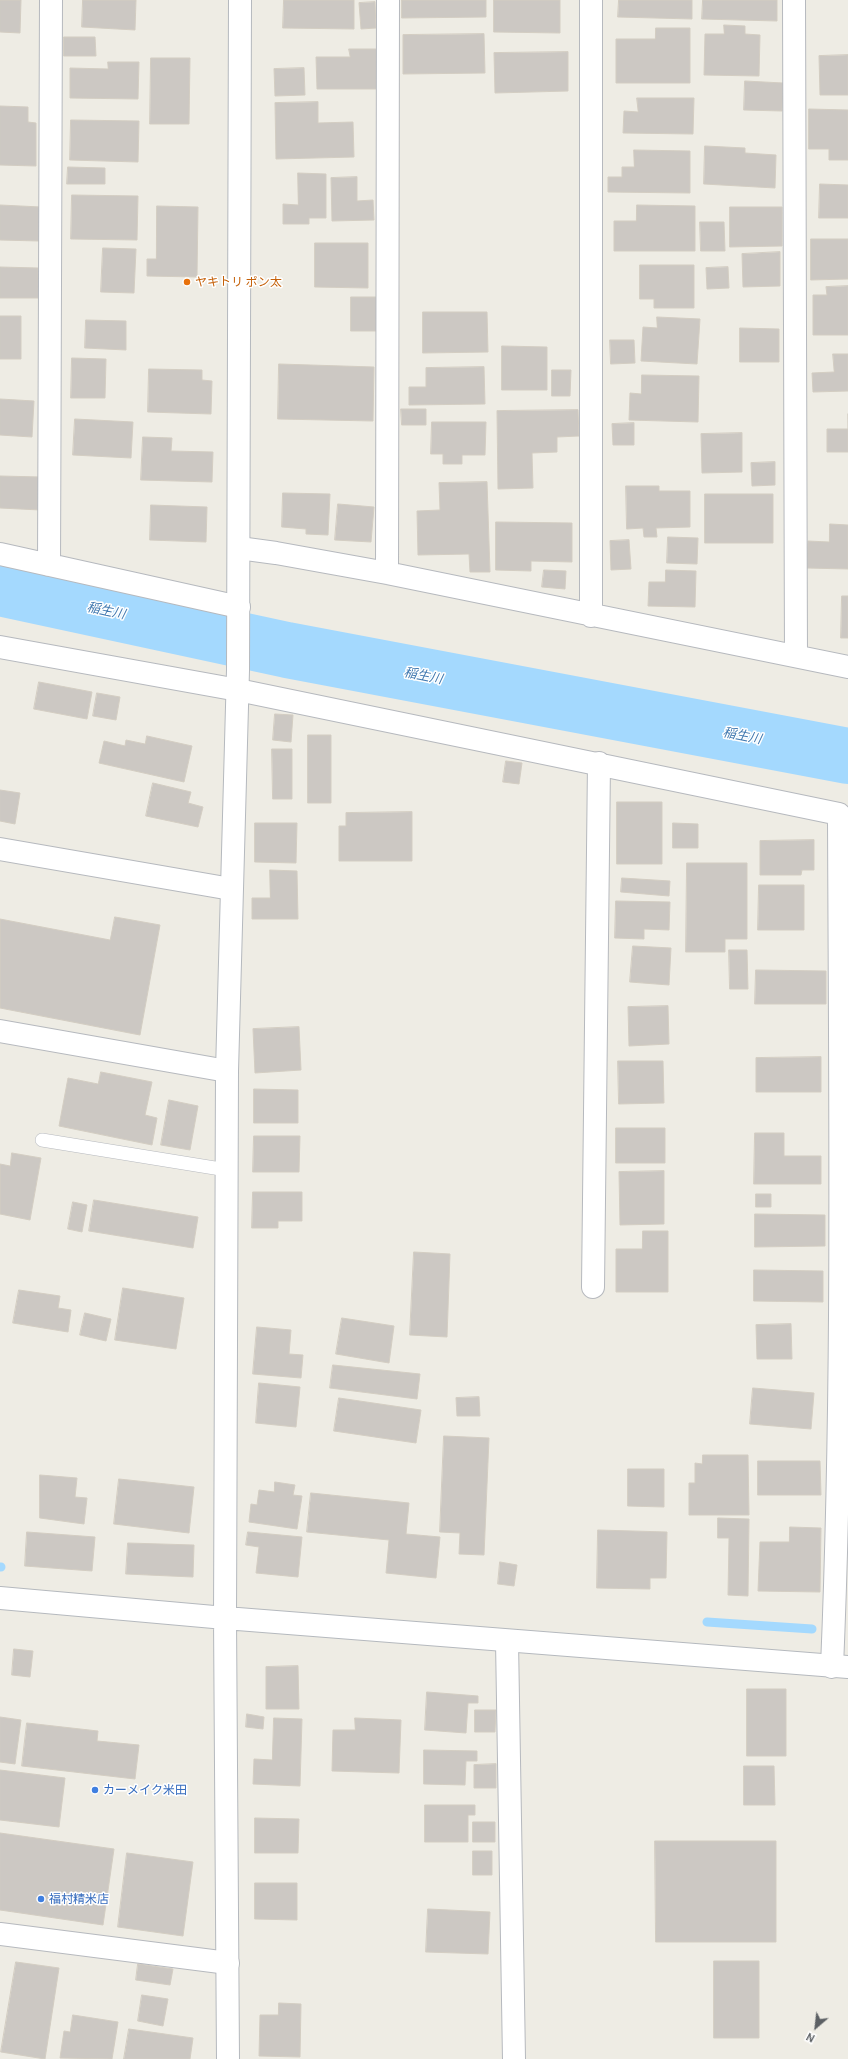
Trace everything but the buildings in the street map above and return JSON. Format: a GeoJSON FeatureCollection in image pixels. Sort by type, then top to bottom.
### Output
{"type":"FeatureCollection","features":[{"type":"Feature","properties":{"kind":"street"},"geometry":{"type":"LineString","coordinates":[[49,565],[51,0]]}},
{"type":"Feature","properties":{"kind":"street"},"geometry":{"type":"LineString","coordinates":[[228,2059],[225,1618],[227,1170],[231,889],[238,680],[240,548],[240,0]]}},
{"type":"Feature","properties":{"kind":"street"},"geometry":{"type":"LineString","coordinates":[[387,574],[388,0]]}},
{"type":"Feature","properties":{"kind":"street"},"geometry":{"type":"LineString","coordinates":[[590,0],[591,616]]}},
{"type":"Feature","properties":{"kind":"street"},"geometry":{"type":"LineString","coordinates":[[794,0],[796,656]]}},
{"type":"Feature","properties":{"kind":"street"},"geometry":{"type":"LineString","coordinates":[[240,548],[276,553],[387,574],[796,656],[848,668]]}},
{"type":"Feature","properties":{"kind":"street"},"geometry":{"type":"LineString","coordinates":[[0,554],[239,612]]}},
{"type":"Feature","properties":{"kind":"street"},"geometry":{"type":"LineString","coordinates":[[0,647],[238,680],[599,763],[844,815],[838,1514],[840,1667],[225,1618],[0,1598]]}},
{"type":"Feature","properties":{"kind":"street"},"geometry":{"type":"LineString","coordinates":[[592,1287],[599,763]]}},
{"type":"Feature","properties":{"kind":"street"},"geometry":{"type":"LineString","coordinates":[[0,849],[231,889]]}},
{"type":"Feature","properties":{"kind":"street"},"geometry":{"type":"LineString","coordinates":[[0,1031],[228,1071]]}},
{"type":"Feature","properties":{"kind":"street"},"geometry":{"type":"LineString","coordinates":[[507,1641],[514,2059]]}},
{"type":"Feature","properties":{"kind":"street"},"geometry":{"type":"LineString","coordinates":[[0,1934],[228,1963]]}},
{"type":"Feature","properties":{"kind":"lane"},"geometry":{"type":"LineString","coordinates":[[42,1140],[227,1170]]}},
{"type":"Feature","properties":{"kind":"waterway","name":"稲生川"},"geometry":{"type":"LineString","coordinates":[[0,588],[287,650],[848,756]]}},
{"type":"Feature","properties":{"kind":"waterway"},"geometry":{"type":"LineString","coordinates":[[707,1622],[812,1629]]}},
{"type":"Feature","properties":{"kind":"place","name":"ヤキトリ ポン太"},"geometry":{"type":"Point","coordinates":[187,282]}},
{"type":"Feature","properties":{"kind":"place","name":"カーメイク米田"},"geometry":{"type":"Point","coordinates":[95,1790]}},
{"type":"Feature","properties":{"kind":"place","name":"福村精米店"},"geometry":{"type":"Point","coordinates":[41,1899]}}]}
